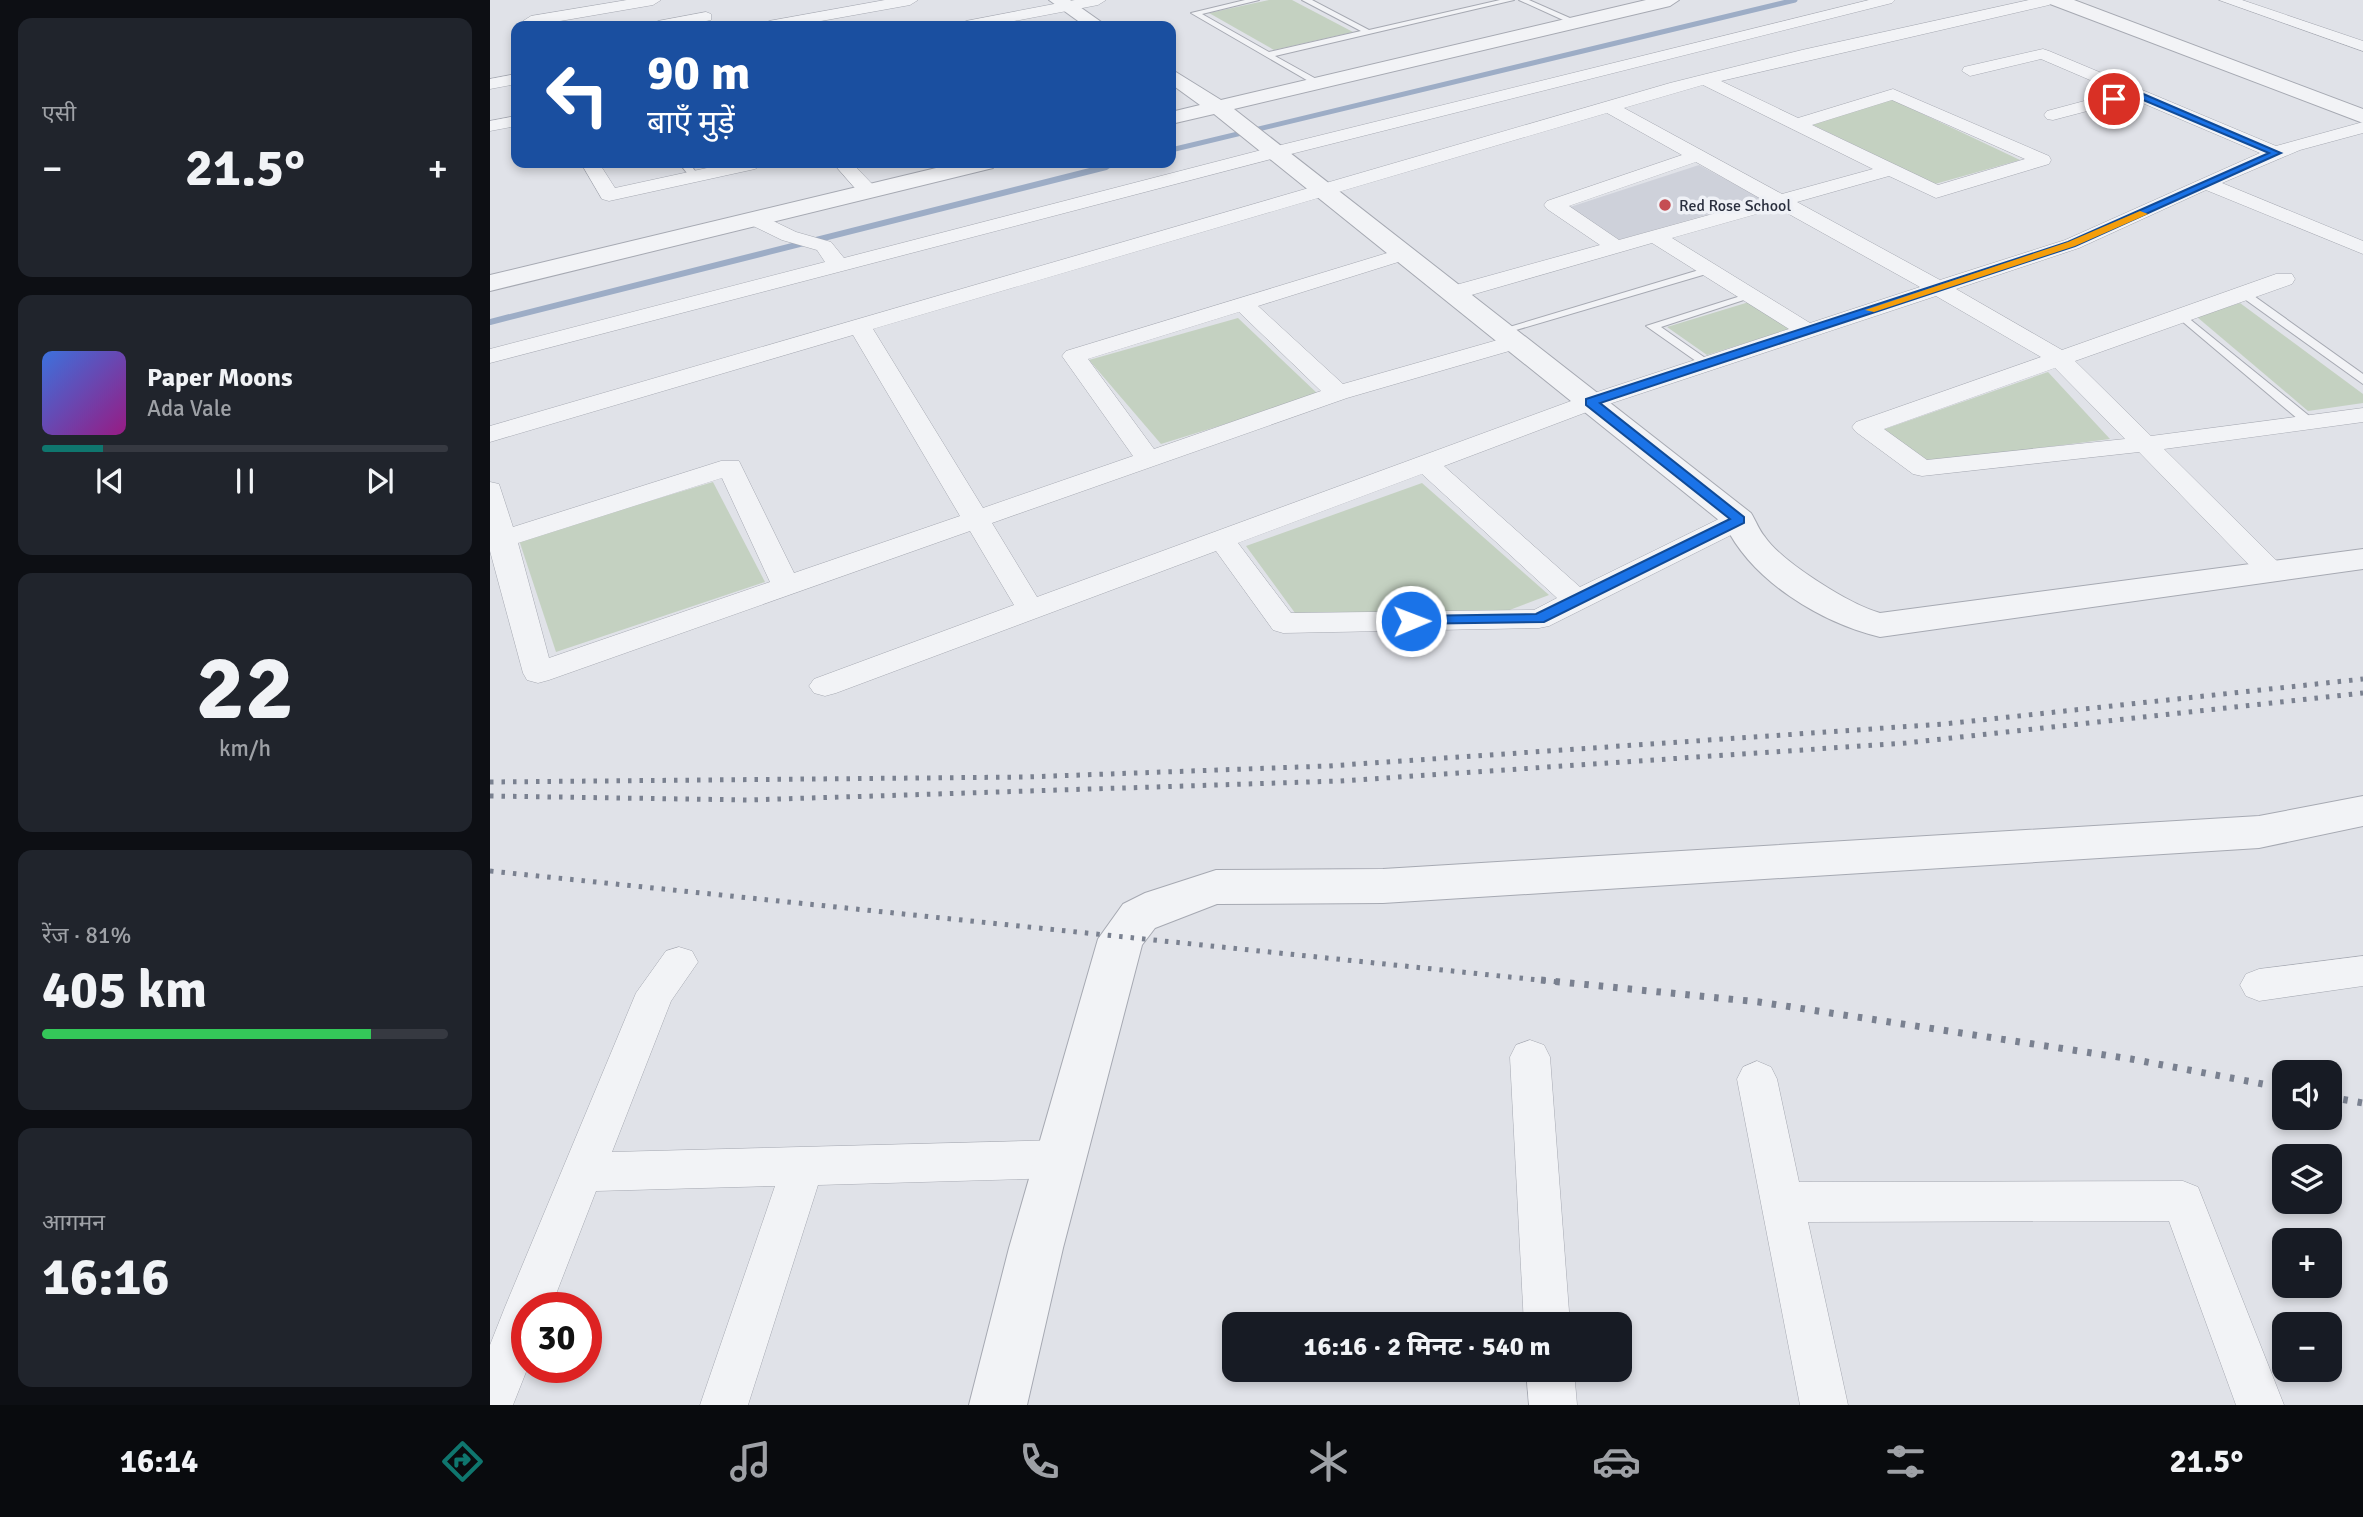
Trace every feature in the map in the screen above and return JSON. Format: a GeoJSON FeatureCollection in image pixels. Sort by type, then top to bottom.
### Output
{"type":"FeatureCollection","features":[{"type":"Feature","properties":{"kind":"street"},"geometry":{"type":"LineString","coordinates":[[530,19],[653,0]]}},
{"type":"Feature","properties":{"kind":"street"},"geometry":{"type":"LineString","coordinates":[[690,0],[709,21]]}},
{"type":"Feature","properties":{"kind":"street"},"geometry":{"type":"LineString","coordinates":[[815,0],[839,21]]}},
{"type":"Feature","properties":{"kind":"street"},"geometry":{"type":"LineString","coordinates":[[798,21],[911,0]]}},
{"type":"Feature","properties":{"kind":"street"},"geometry":{"type":"LineString","coordinates":[[988,21],[1062,3],[1098,0]]}},
{"type":"Feature","properties":{"kind":"street"},"geometry":{"type":"LineString","coordinates":[[1176,117],[1670,0]]}},
{"type":"Feature","properties":{"kind":"street"},"geometry":{"type":"LineString","coordinates":[[1176,162],[1257,137],[1887,0]]}},
{"type":"Feature","properties":{"kind":"street"},"geometry":{"type":"LineString","coordinates":[[490,434],[1609,107],[1706,80],[2049,0]]}},
{"type":"Feature","properties":{"kind":"street"},"geometry":{"type":"LineString","coordinates":[[2057,0],[2363,116]]}},
{"type":"Feature","properties":{"kind":"street"},"geometry":{"type":"LineString","coordinates":[[2099,0],[2323,80]]}},
{"type":"Feature","properties":{"kind":"street"},"geometry":{"type":"LineString","coordinates":[[2227,0],[2363,46]]}},
{"type":"Feature","properties":{"kind":"street"},"geometry":{"type":"LineString","coordinates":[[2245,6],[2271,0]]}},
{"type":"Feature","properties":{"kind":"street"},"geometry":{"type":"LineString","coordinates":[[1062,3],[1089,21]]}},
{"type":"Feature","properties":{"kind":"street"},"geometry":{"type":"LineString","coordinates":[[1970,71],[2043,54],[2277,153]]}},
{"type":"Feature","properties":{"kind":"street"},"geometry":{"type":"LineString","coordinates":[[1176,78],[1257,137],[1740,520],[1758,552],[1843,614],[1864,623],[1880,625],[2363,559]]}},
{"type":"Feature","properties":{"kind":"street"},"geometry":{"type":"LineString","coordinates":[[490,84],[511,80]]}},
{"type":"Feature","properties":{"kind":"street"},"geometry":{"type":"LineString","coordinates":[[1706,80],[1890,170],[1936,192],[2042,160],[1893,94],[1796,124]]}},
{"type":"Feature","properties":{"kind":"street"},"geometry":{"type":"LineString","coordinates":[[2053,116],[2134,93]]}},
{"type":"Feature","properties":{"kind":"street"},"geometry":{"type":"LineString","coordinates":[[1609,107],[1938,288],[2059,358],[2270,570]]}},
{"type":"Feature","properties":{"kind":"street"},"geometry":{"type":"LineString","coordinates":[[490,126],[511,122]]}},
{"type":"Feature","properties":{"kind":"street"},"geometry":{"type":"LineString","coordinates":[[825,687],[1591,402],[2072,244],[2277,153],[2363,127]]}},
{"type":"Feature","properties":{"kind":"street"},"geometry":{"type":"LineString","coordinates":[[1616,247],[1553,205],[1699,155]]}},
{"type":"Feature","properties":{"kind":"street"},"geometry":{"type":"LineString","coordinates":[[593,168],[609,195],[689,170],[708,168]]}},
{"type":"Feature","properties":{"kind":"street"},"geometry":{"type":"LineString","coordinates":[[847,168],[868,191]]}},
{"type":"Feature","properties":{"kind":"street"},"geometry":{"type":"LineString","coordinates":[[490,283],[964,168]]}},
{"type":"Feature","properties":{"kind":"street"},"geometry":{"type":"LineString","coordinates":[[490,356],[838,265],[1156,168]]}},
{"type":"Feature","properties":{"kind":"street"},"geometry":{"type":"LineString","coordinates":[[1453,293],[1890,170]]}},
{"type":"Feature","properties":{"kind":"street"},"geometry":{"type":"LineString","coordinates":[[2206,183],[2363,248]]}},
{"type":"Feature","properties":{"kind":"street"},"geometry":{"type":"LineString","coordinates":[[754,219],[789,236],[824,246],[838,265]]}},
{"type":"Feature","properties":{"kind":"street"},"geometry":{"type":"LineString","coordinates":[[2328,234],[2363,223]]}},
{"type":"Feature","properties":{"kind":"street"},"geometry":{"type":"LineString","coordinates":[[1654,236],[1808,331]]}},
{"type":"Feature","properties":{"kind":"street"},"geometry":{"type":"LineString","coordinates":[[1149,459],[1074,356],[1404,254]]}},
{"type":"Feature","properties":{"kind":"street"},"geometry":{"type":"LineString","coordinates":[[2284,279],[1865,427],[1922,468],[2146,444],[2363,415]]}},
{"type":"Feature","properties":{"kind":"street"},"geometry":{"type":"LineString","coordinates":[[1243,304],[1338,393]]}},
{"type":"Feature","properties":{"kind":"street"},"geometry":{"type":"LineString","coordinates":[[860,327],[1031,610]]}},
{"type":"Feature","properties":{"kind":"street"},"geometry":{"type":"LineString","coordinates":[[490,490],[496,541],[538,673],[1338,393],[1508,337]]}},
{"type":"Feature","properties":{"kind":"street"},"geometry":{"type":"LineString","coordinates":[[1426,463],[1576,600]]}},
{"type":"Feature","properties":{"kind":"street"},"geometry":{"type":"LineString","coordinates":[[496,541],[730,467],[786,586]]}},
{"type":"Feature","properties":{"kind":"street"},"geometry":{"type":"LineString","coordinates":[[1221,540],[1283,623],[1539,619],[1740,520]]}},
{"type":"Feature","properties":{"kind":"street"},"geometry":{"type":"LineString","coordinates":[[998,1405],[1060,1159],[1121,939],[1139,916],[1161,905],[1216,887],[1383,886],[2259,832],[2363,811]]}},
{"type":"Feature","properties":{"kind":"street"},"geometry":{"type":"LineString","coordinates":[[535,1292],[655,993],[678,962]]}},
{"type":"Feature","properties":{"kind":"street"},"geometry":{"type":"LineString","coordinates":[[2259,985],[2363,971]]}},
{"type":"Feature","properties":{"kind":"street"},"geometry":{"type":"LineString","coordinates":[[1530,1057],[1546,1312]]}},
{"type":"Feature","properties":{"kind":"street"},"geometry":{"type":"LineString","coordinates":[[1757,1079],[1824,1405]]}},
{"type":"Feature","properties":{"kind":"street"},"geometry":{"type":"LineString","coordinates":[[583,1172],[1060,1159]]}},
{"type":"Feature","properties":{"kind":"street"},"geometry":{"type":"LineString","coordinates":[[724,1405],[803,1166]]}},
{"type":"Feature","properties":{"kind":"street"},"geometry":{"type":"LineString","coordinates":[[1782,1202],[2183,1201],[2260,1405]]}},
{"type":"Feature","properties":{"kind":"street"},"geometry":{"type":"LineString","coordinates":[[490,1402],[511,1351]]}},
{"type":"Feature","properties":{"kind":"street"},"geometry":{"type":"LineString","coordinates":[[1551,1382],[1552,1405]]}},
{"type":"Feature","properties":{"kind":"lane"},"geometry":{"type":"LineString","coordinates":[[1255,0],[1195,13],[1317,83]]}},
{"type":"Feature","properties":{"kind":"lane"},"geometry":{"type":"LineString","coordinates":[[1306,0],[1368,32]]}},
{"type":"Feature","properties":{"kind":"lane"},"geometry":{"type":"LineString","coordinates":[[1453,0],[1472,9]]}},
{"type":"Feature","properties":{"kind":"lane"},"geometry":{"type":"LineString","coordinates":[[1268,55],[1510,0]]}},
{"type":"Feature","properties":{"kind":"lane"},"geometry":{"type":"LineString","coordinates":[[1524,0],[1574,22]]}},
{"type":"Feature","properties":{"kind":"lane"},"geometry":{"type":"LineString","coordinates":[[1508,337],[1709,270]]}},
{"type":"Feature","properties":{"kind":"lane"},"geometry":{"type":"LineString","coordinates":[[2243,293],[2363,380]]}},
{"type":"Feature","properties":{"kind":"lane"},"geometry":{"type":"LineString","coordinates":[[1707,364],[1652,326],[1751,296]]}},
{"type":"Feature","properties":{"kind":"lane"},"geometry":{"type":"LineString","coordinates":[[2181,315],[2309,422]]}},
{"type":"Feature","properties":{"kind":"shaded area"},"geometry":{"type":"Polygon","coordinates":[[[1699,165],[1762,199],[1618,240],[1567,208],[1699,165]]]}},
{"type":"Feature","properties":{"kind":"green space"},"geometry":{"type":"Polygon","coordinates":[[[1269,0],[1292,0],[1353,32],[1274,50],[1209,13],[1269,0]]]}},
{"type":"Feature","properties":{"kind":"green space"},"geometry":{"type":"Polygon","coordinates":[[[1891,99],[2020,160],[1935,184],[1811,124],[1891,99]]]}},
{"type":"Feature","properties":{"kind":"green space"},"geometry":{"type":"Polygon","coordinates":[[[1749,302],[1790,329],[1707,355],[1667,327],[1749,302]]]}},
{"type":"Feature","properties":{"kind":"green space"},"geometry":{"type":"Polygon","coordinates":[[[2240,303],[2363,394],[2363,403],[2308,411],[2197,317],[2240,303]]]}},
{"type":"Feature","properties":{"kind":"green space"},"geometry":{"type":"Polygon","coordinates":[[[1238,318],[1319,395],[1161,444],[1089,360],[1238,318]]]}},
{"type":"Feature","properties":{"kind":"green space"},"geometry":{"type":"Polygon","coordinates":[[[2048,372],[2110,439],[1924,463],[1882,430],[2048,372]]]}},
{"type":"Feature","properties":{"kind":"green space"},"geometry":{"type":"Polygon","coordinates":[[[713,482],[765,582],[556,652],[519,540],[713,482]]]}},
{"type":"Feature","properties":{"kind":"green space"},"geometry":{"type":"Polygon","coordinates":[[[1422,483],[1549,595],[1507,611],[1295,613],[1246,546],[1422,483]]]}},
{"type":"Feature","properties":{"kind":"waterway"},"geometry":{"type":"LineString","coordinates":[[1176,149],[1795,0]]}},
{"type":"Feature","properties":{"kind":"waterway"},"geometry":{"type":"LineString","coordinates":[[490,322],[1102,168]]}},
{"type":"Feature","properties":{"kind":"railway"},"geometry":{"type":"LineString","coordinates":[[490,782],[1025,777],[1328,766],[1944,724],[2363,679]]}},
{"type":"Feature","properties":{"kind":"railway"},"geometry":{"type":"LineString","coordinates":[[490,796],[749,800],[1340,781],[1906,743],[2363,693]]}},
{"type":"Feature","properties":{"kind":"railway"},"geometry":{"type":"LineString","coordinates":[[490,871],[1558,982]]}},
{"type":"Feature","properties":{"kind":"railway"},"geometry":{"type":"LineString","coordinates":[[1541,980],[1759,1002],[2131,1059],[2272,1086]]}},
{"type":"Feature","properties":{"kind":"railway"},"geometry":{"type":"LineString","coordinates":[[2342,1099],[2363,1103]]}},
{"type":"Feature","properties":{"kind":"slow traffic"},"geometry":{"type":"LineString","coordinates":[[1870,310],[2072,244],[2143,214]]}},
{"type":"Feature","properties":{"kind":"place","name":"Red Rose School"},"geometry":{"type":"Point","coordinates":[1665,205]}},
{"type":"Feature","properties":{"kind":"route"},"geometry":{"type":"LineString","coordinates":[[1411,621],[1539,619],[1740,520],[1591,402],[2072,244],[2277,153],[2134,93],[2114,99]]}}]}
